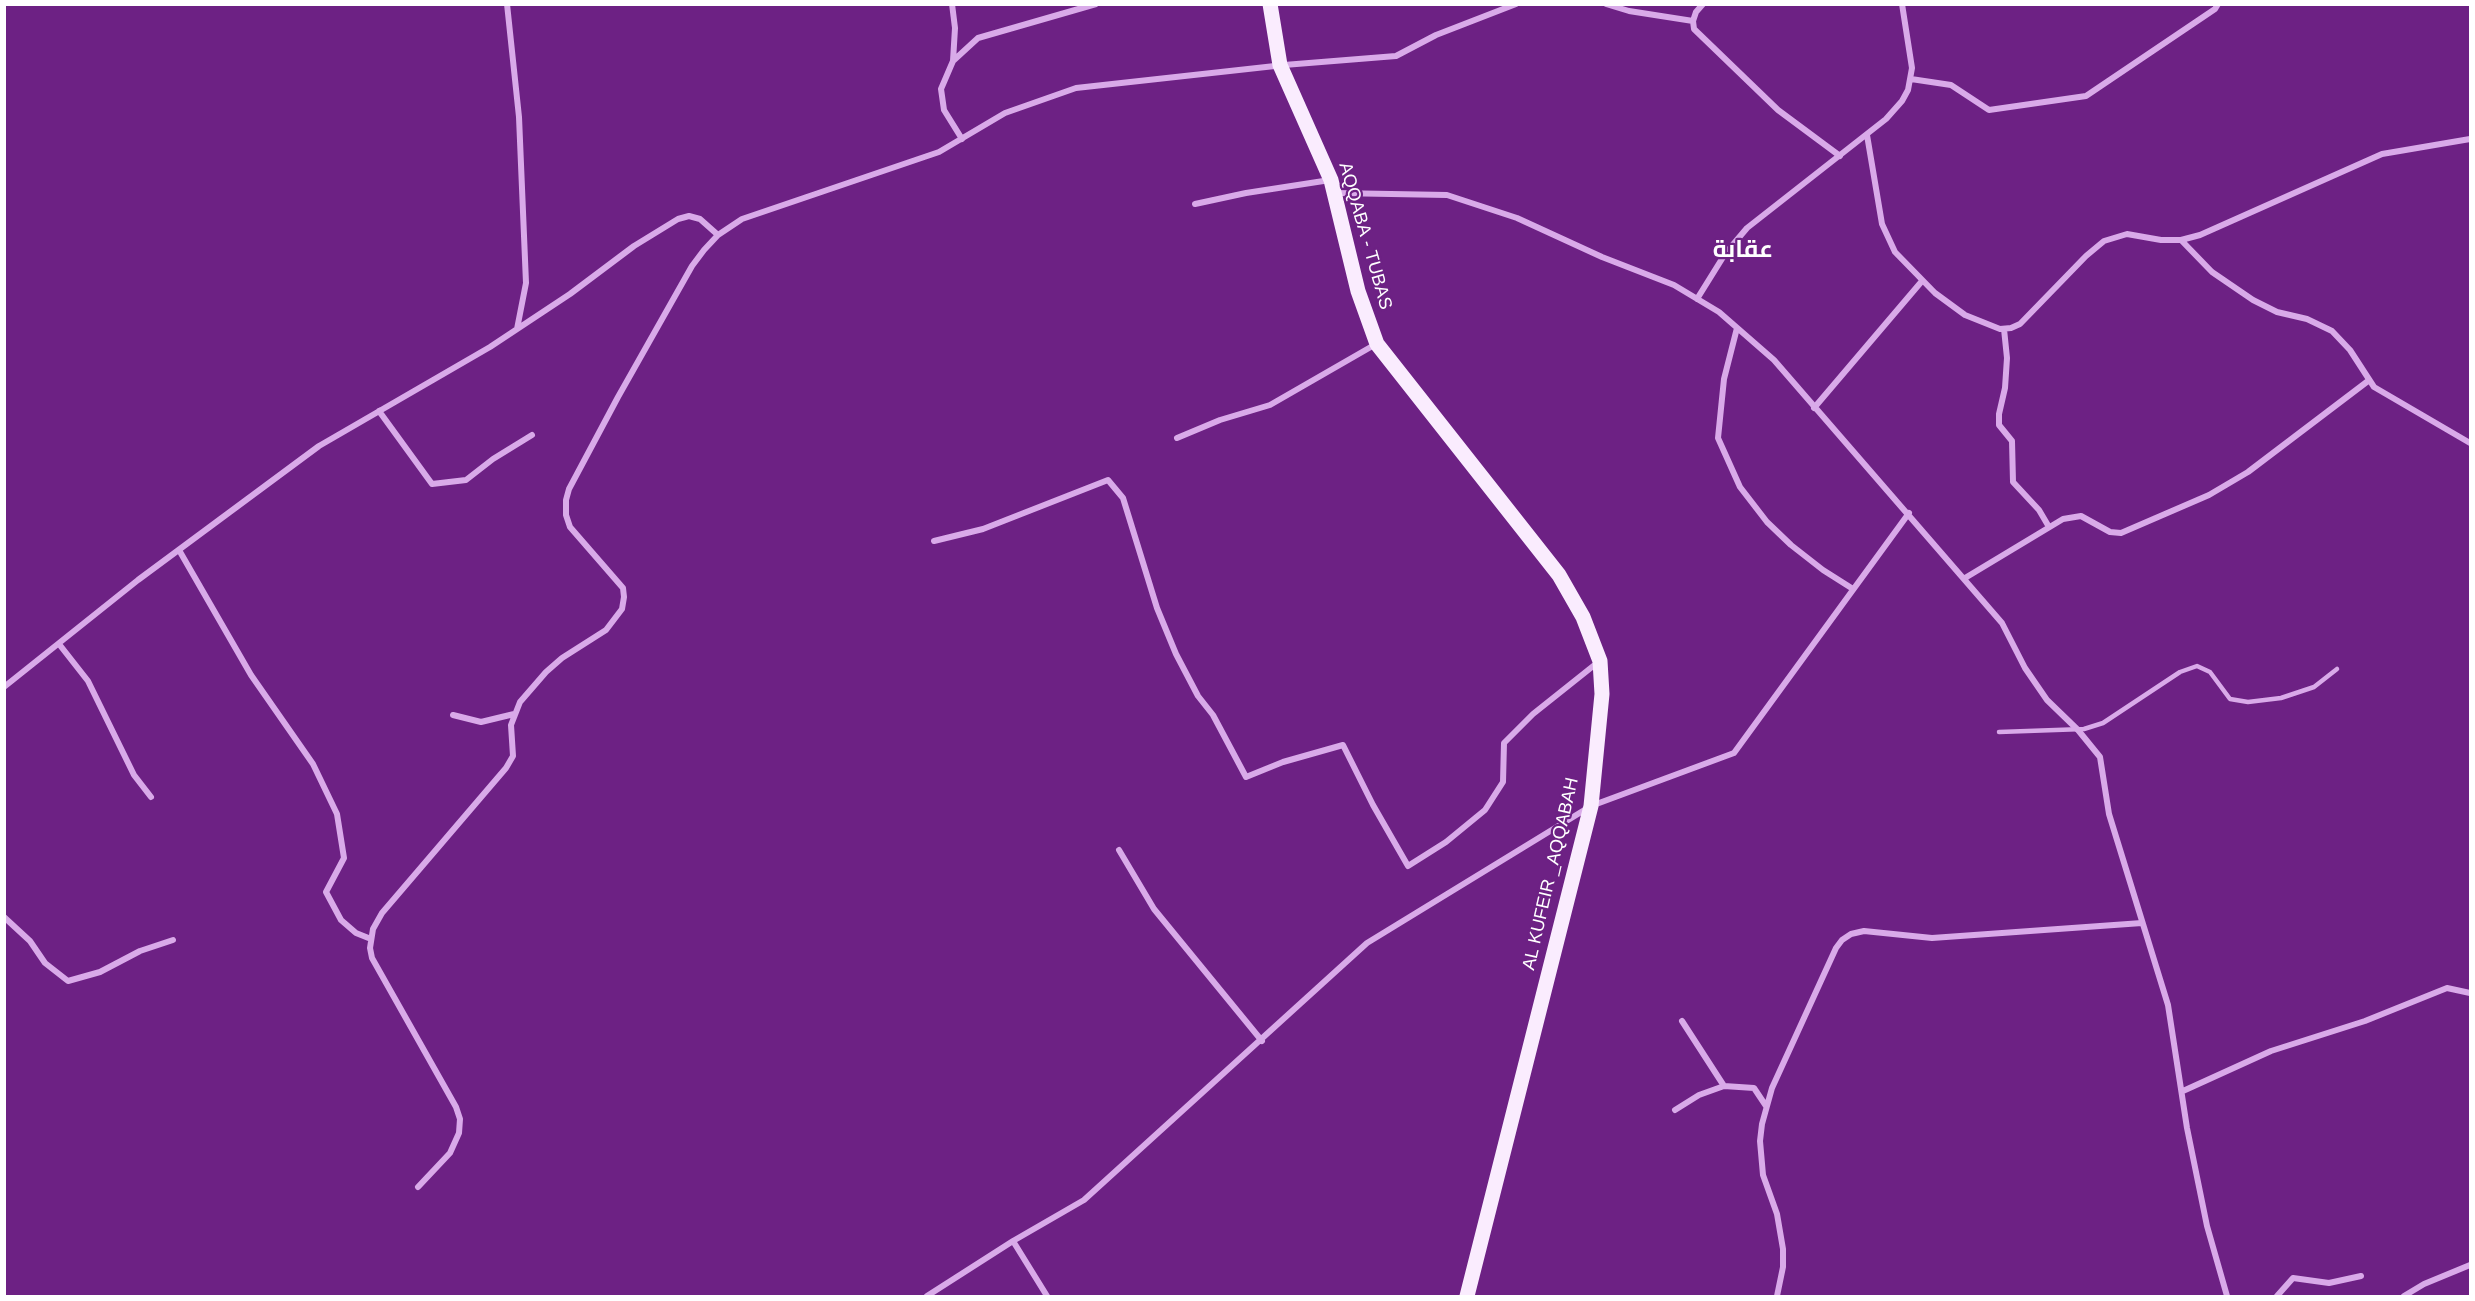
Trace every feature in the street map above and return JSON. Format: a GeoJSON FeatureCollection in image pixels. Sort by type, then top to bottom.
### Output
{"type":"FeatureCollection","features":[{"type":"Feature","properties":{"kind":"main road","name":"AQQABA - TUBAS"},"geometry":{"type":"LineString","coordinates":[[1270,4],[1280,65],[1333,187],[1358,291],[1377,344],[1464,457]]}},
{"type":"Feature","properties":{"kind":"main road","name":"AL KUFEIR _AQQABAH"},"geometry":{"type":"LineString","coordinates":[[1464,457],[1559,575],[1583,617],[1600,661],[1602,694],[1591,806],[1467,1296]]}},
{"type":"Feature","properties":{"kind":"street"},"geometry":{"type":"LineString","coordinates":[[507,4],[519,117],[526,282],[517,330]]}},
{"type":"Feature","properties":{"kind":"street"},"geometry":{"type":"LineString","coordinates":[[952,4],[955,28],[953,60],[941,89],[944,110],[962,139]]}},
{"type":"Feature","properties":{"kind":"street"},"geometry":{"type":"LineString","coordinates":[[953,60],[978,38],[1096,4]]}},
{"type":"Feature","properties":{"kind":"street"},"geometry":{"type":"LineString","coordinates":[[418,1186],[450,1153],[456,1143],[460,1119],[456,1107],[372,958],[373,929],[382,913],[506,768],[513,756],[511,735],[514,714],[520,702],[546,672],[571,652],[606,630],[622,609],[624,597],[622,588],[570,527],[566,515],[566,500],[569,489],[618,397],[692,266],[718,236],[742,219],[922,158],[962,139],[1005,113],[1076,88],[1280,65],[1396,56],[1436,35],[1516,4]]}},
{"type":"Feature","properties":{"kind":"street"},"geometry":{"type":"LineString","coordinates":[[1606,4],[1629,11],[1694,21]]}},
{"type":"Feature","properties":{"kind":"street"},"geometry":{"type":"LineString","coordinates":[[1703,4],[1696,12],[1694,29],[1778,110],[1840,156]]}},
{"type":"Feature","properties":{"kind":"street"},"geometry":{"type":"LineString","coordinates":[[1697,299],[1736,239],[1895,111],[1908,90],[1911,79],[1911,55],[1902,4]]}},
{"type":"Feature","properties":{"kind":"street"},"geometry":{"type":"LineString","coordinates":[[1911,79],[1952,85],[1989,110],[2086,96],[2215,9],[2218,4]]}},
{"type":"Feature","properties":{"kind":"street"},"geometry":{"type":"LineString","coordinates":[[1867,135],[1882,224],[1895,252],[1922,281],[1965,315],[2000,329],[2020,324],[2086,256],[2104,241],[2127,234],[2161,240],[2181,240],[2200,235],[2382,154],[2470,139]]}},
{"type":"Feature","properties":{"kind":"street"},"geometry":{"type":"LineString","coordinates":[[1195,204],[1246,193],[1333,187],[1447,195],[1517,219],[1674,285],[1719,312],[1774,360],[2002,623],[2025,668],[2047,700],[2078,730],[2100,757],[2109,814],[2169,1005],[2187,1128],[2207,1226],[2227,1296]]}},
{"type":"Feature","properties":{"kind":"street"},"geometry":{"type":"LineString","coordinates":[[4,687],[179,550],[320,446],[517,330],[634,246],[678,219],[689,216],[700,219],[718,236]]}},
{"type":"Feature","properties":{"kind":"street"},"geometry":{"type":"LineString","coordinates":[[2181,240],[2212,272],[2253,300],[2277,312],[2307,319],[2332,330],[2350,350],[2368,381],[2383,393],[2470,443]]}},
{"type":"Feature","properties":{"kind":"street"},"geometry":{"type":"LineString","coordinates":[[1814,408],[1922,281]]}},
{"type":"Feature","properties":{"kind":"street"},"geometry":{"type":"LineString","coordinates":[[1737,328],[1724,378],[1718,438],[1740,487],[1767,522],[1822,570],[1853,589]]}},
{"type":"Feature","properties":{"kind":"street"},"geometry":{"type":"LineString","coordinates":[[2004,329],[2007,358],[2005,388],[1999,414],[2000,425],[2012,441],[2013,482],[2039,510],[2049,527]]}},
{"type":"Feature","properties":{"kind":"street"},"geometry":{"type":"LineString","coordinates":[[1177,438],[1220,420],[1270,405],[1377,344]]}},
{"type":"Feature","properties":{"kind":"street"},"geometry":{"type":"LineString","coordinates":[[1965,578],[2063,519],[2081,516],[2110,532],[2121,533],[2209,495],[2248,472],[2368,381]]}},
{"type":"Feature","properties":{"kind":"street"},"geometry":{"type":"LineString","coordinates":[[379,411],[432,484],[466,480],[493,459],[532,435]]}},
{"type":"Feature","properties":{"kind":"street"},"geometry":{"type":"LineString","coordinates":[[934,541],[982,529],[1108,480],[1122,498],[1157,608],[1176,654],[1198,696],[1213,715],[1245,777],[1283,762],[1343,745],[1373,805],[1408,866],[1446,842],[1485,810],[1503,782],[1504,743],[1533,714],[1600,661]]}},
{"type":"Feature","properties":{"kind":"street"},"geometry":{"type":"LineString","coordinates":[[927,1296],[1013,1241],[1084,1200],[1262,1041],[1366,943],[1591,806],[1734,753],[1909,513]]}},
{"type":"Feature","properties":{"kind":"street"},"geometry":{"type":"LineString","coordinates":[[179,550],[251,675],[313,764],[337,814],[344,858],[326,892],[341,920],[356,933],[371,939]]}},
{"type":"Feature","properties":{"kind":"street"},"geometry":{"type":"LineString","coordinates":[[59,644],[88,681],[134,775],[151,797]]}},
{"type":"Feature","properties":{"kind":"street"},"geometry":{"type":"LineString","coordinates":[[453,714],[481,722],[514,714]]}},
{"type":"Feature","properties":{"kind":"street"},"geometry":{"type":"LineString","coordinates":[[1119,850],[1154,909],[1262,1041]]}},
{"type":"Feature","properties":{"kind":"street"},"geometry":{"type":"LineString","coordinates":[[4,917],[30,941],[45,963],[68,981],[100,972],[140,951],[173,940]]}},
{"type":"Feature","properties":{"kind":"street"},"geometry":{"type":"LineString","coordinates":[[1777,1296],[1783,1267],[1781,1231],[1763,1175],[1760,1141],[1766,1106],[1836,948],[1842,940],[1851,934],[1864,931],[1932,938],[2142,923]]}},
{"type":"Feature","properties":{"kind":"street"},"geometry":{"type":"LineString","coordinates":[[2183,1091],[2271,1051],[2365,1021],[2447,988],[2470,993]]}},
{"type":"Feature","properties":{"kind":"street"},"geometry":{"type":"LineString","coordinates":[[1682,1022],[1724,1086]]}},
{"type":"Feature","properties":{"kind":"street"},"geometry":{"type":"LineString","coordinates":[[1675,1110],[1699,1095],[1724,1086],[1754,1088],[1766,1106]]}},
{"type":"Feature","properties":{"kind":"street"},"geometry":{"type":"LineString","coordinates":[[1013,1241],[1047,1296]]}},
{"type":"Feature","properties":{"kind":"street"},"geometry":{"type":"LineString","coordinates":[[2404,1296],[2424,1284],[2470,1265]]}},
{"type":"Feature","properties":{"kind":"street"},"geometry":{"type":"LineString","coordinates":[[2277,1296],[2293,1278],[2329,1283],[2361,1276]]}},
{"type":"Feature","properties":{"kind":"lane"},"geometry":{"type":"LineString","coordinates":[[1999,732],[2078,730],[2103,723],[2180,672],[2197,666],[2210,672],[2230,699],[2248,702],[2281,698],[2313,687],[2337,669]]}},
{"type":"Feature","properties":{"kind":"district","name":"عقابة"},"geometry":{"type":"Point","coordinates":[1743,250]}}]}
